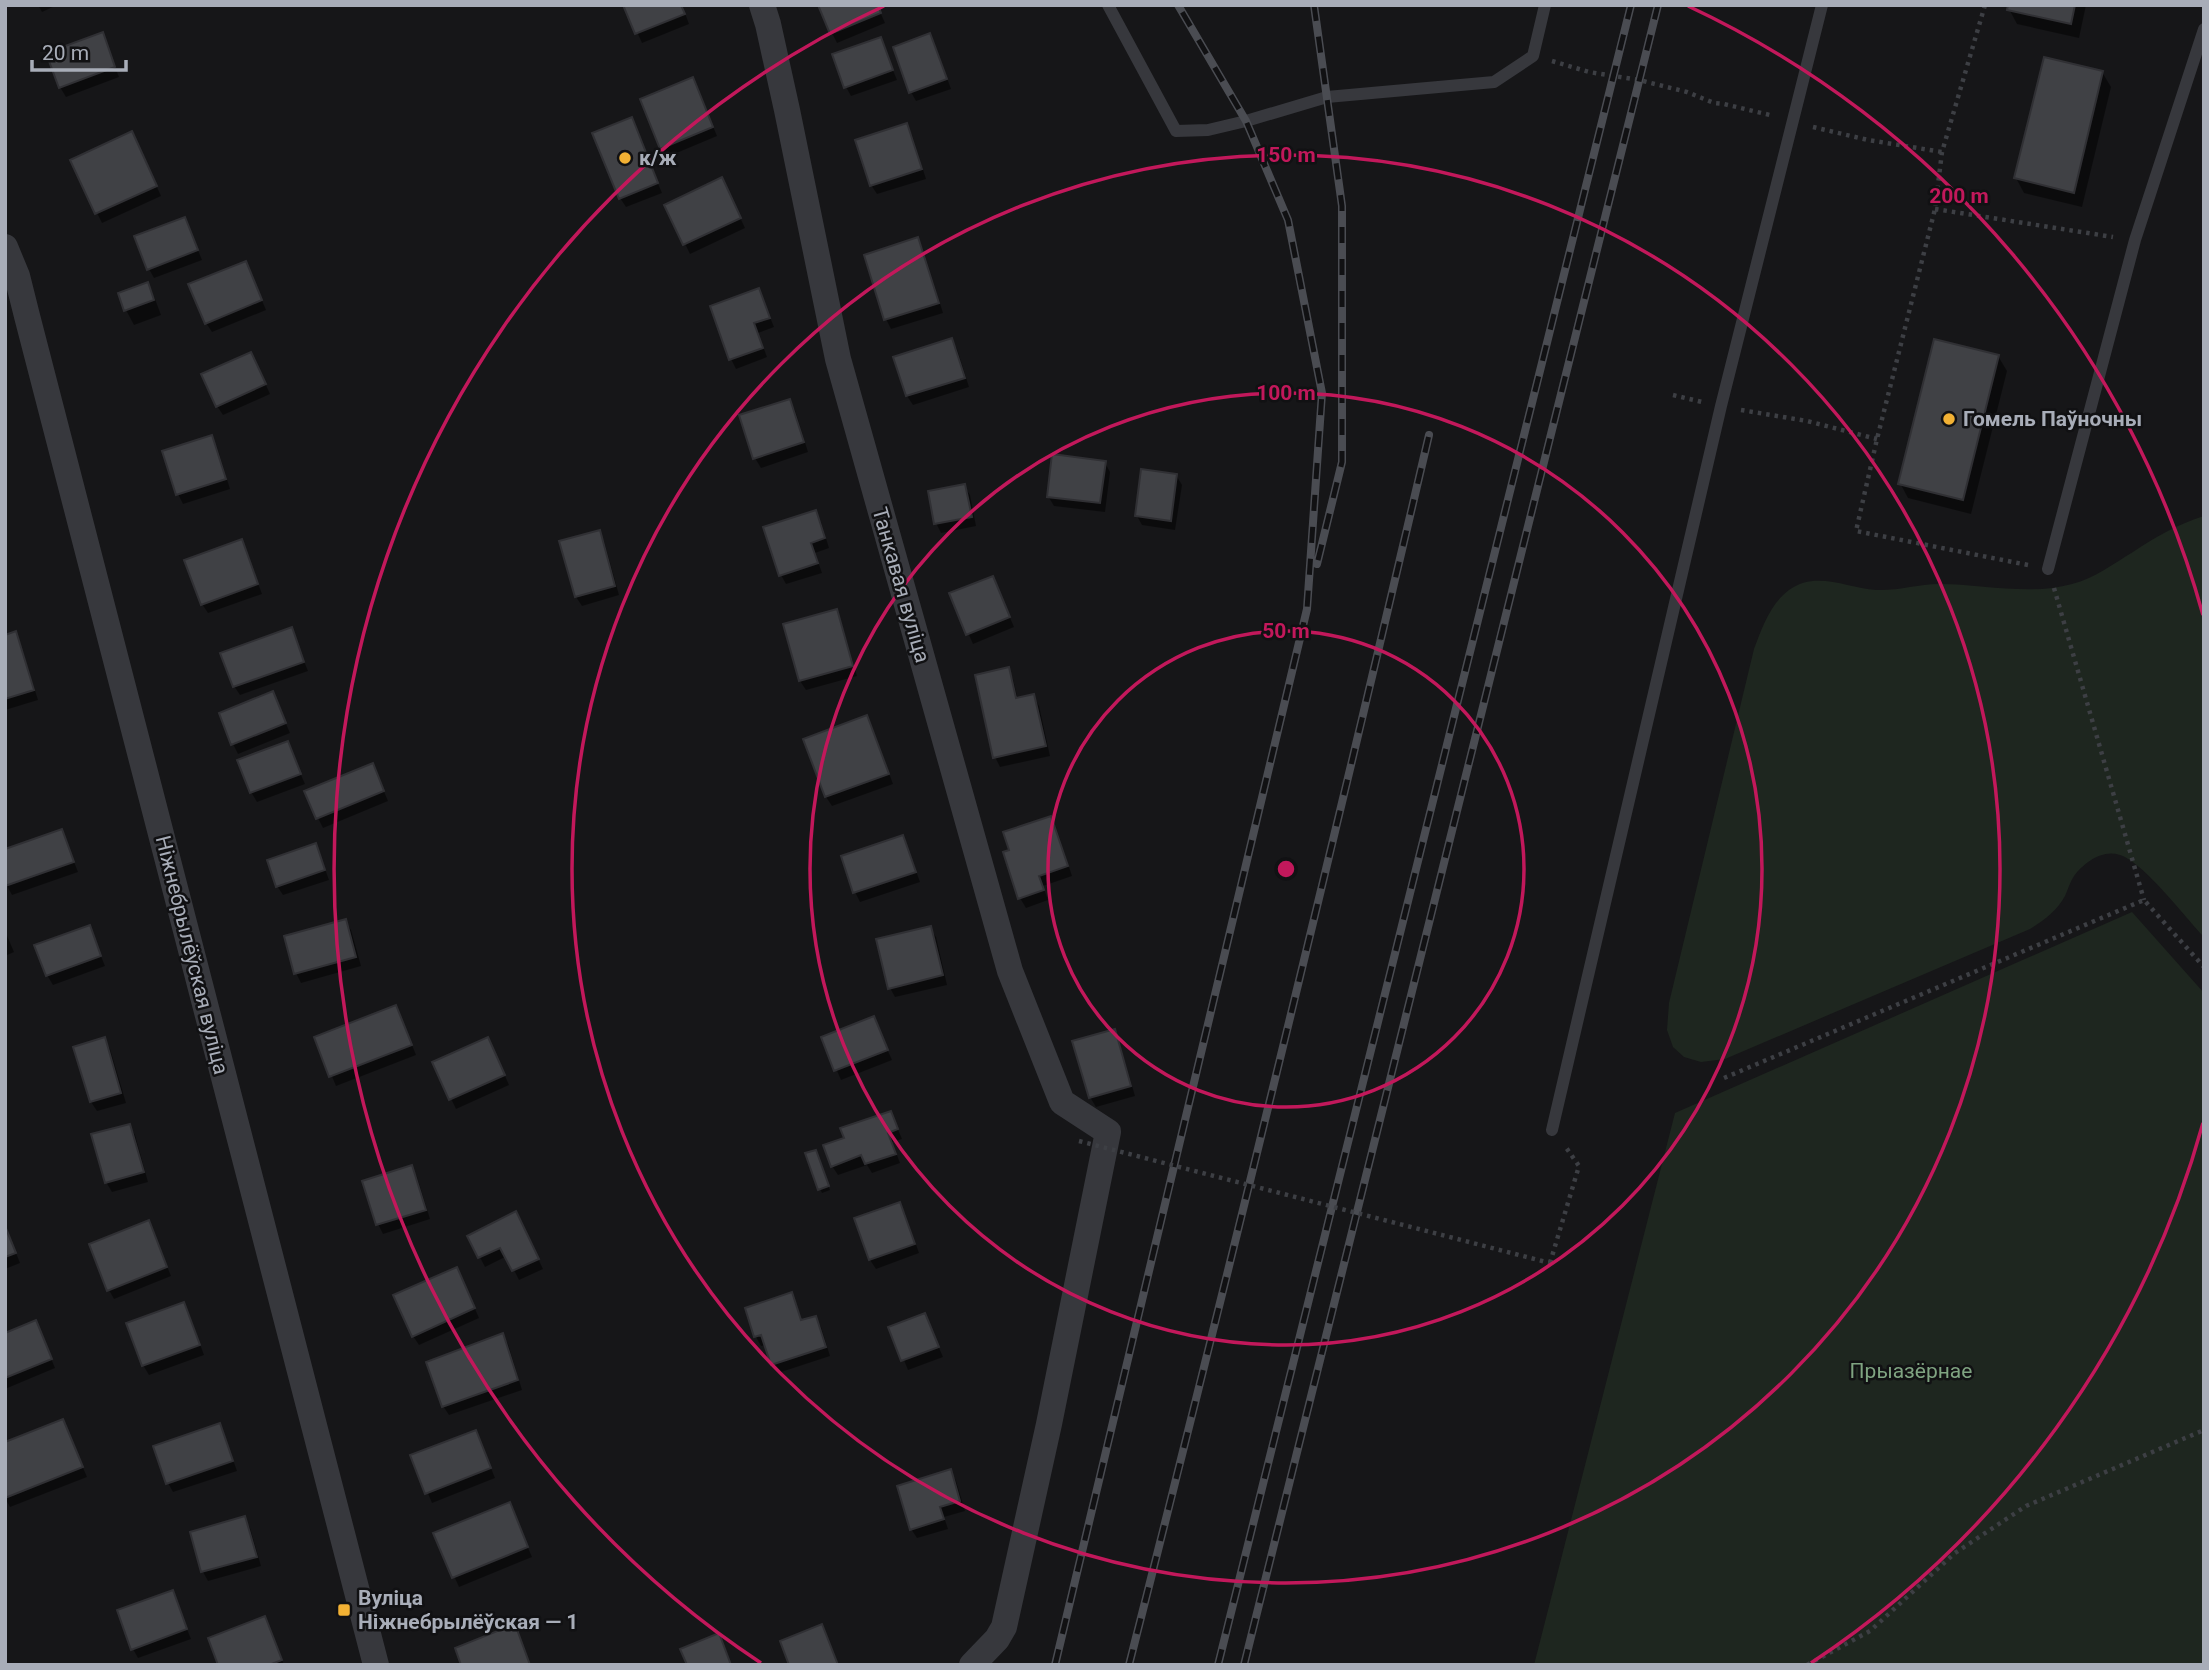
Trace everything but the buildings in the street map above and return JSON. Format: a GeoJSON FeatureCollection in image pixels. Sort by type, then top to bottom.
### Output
{"type":"FeatureCollection","features":[{"type":"Feature","properties":{"kind":"street","name":"Танкавая вуліца"},"geometry":{"type":"LineString","coordinates":[[762,5],[785,97],[838,359],[1010,971],[1062,1102],[1108,1132],[1049,1424],[1004,1627],[998,1639],[972,1665]]}},
{"type":"Feature","properties":{"kind":"street","name":"Ніжнебрылёўская вуліца"},"geometry":{"type":"LineString","coordinates":[[5,247],[17,276],[376,1665]]}},
{"type":"Feature","properties":{"kind":"lane"},"geometry":{"type":"LineString","coordinates":[[1108,5],[1176,131],[1208,130],[1327,97],[1494,82],[1533,56],[1545,5]]}},
{"type":"Feature","properties":{"kind":"lane"},"geometry":{"type":"LineString","coordinates":[[1552,1130],[1721,406],[1822,5]]}},
{"type":"Feature","properties":{"kind":"lane"},"geometry":{"type":"LineString","coordinates":[[2048,569],[2135,240],[2204,29]]}},
{"type":"Feature","properties":{"kind":"path"},"geometry":{"type":"LineString","coordinates":[[1985,5],[1942,152],[1935,209],[1877,439],[1857,531],[2048,569],[2144,900],[2204,967]]}},
{"type":"Feature","properties":{"kind":"path"},"geometry":{"type":"LineString","coordinates":[[1533,56],[1589,72],[1639,80],[1687,92],[1714,103],[1868,141],[1942,152]]}},
{"type":"Feature","properties":{"kind":"path"},"geometry":{"type":"LineString","coordinates":[[1935,209],[2135,240]]}},
{"type":"Feature","properties":{"kind":"path"},"geometry":{"type":"LineString","coordinates":[[1807,421],[1877,439]]}},
{"type":"Feature","properties":{"kind":"path"},"geometry":{"type":"LineString","coordinates":[[1724,1078],[2144,900]]}},
{"type":"Feature","properties":{"kind":"path"},"geometry":{"type":"LineString","coordinates":[[1079,1141],[1550,1263],[1579,1166]]}},
{"type":"Feature","properties":{"kind":"path"},"geometry":{"type":"LineString","coordinates":[[1807,1665],[1870,1631],[1955,1553],[2026,1506],[2204,1430]]}},
{"type":"Feature","properties":{"kind":"green space"},"geometry":{"type":"Polygon","coordinates":[[[2204,516],[2204,937],[2140,868],[2120,855],[2107,854],[2094,858],[2083,866],[2074,876],[2058,906],[2030,929],[1725,1059],[1701,1062],[1684,1057],[1673,1047],[1667,1030],[1669,1003],[1754,649],[1767,617],[1782,596],[1799,584],[1810,581],[1876,590],[1939,584],[2040,589],[2072,584],[2104,570],[2167,531],[2204,516]]]}},
{"type":"Feature","properties":{"kind":"green space","name":"Прыазёрнае"},"geometry":{"type":"Polygon","coordinates":[[[2132,912],[2204,993],[2204,1665],[1534,1665],[1675,1113],[2132,912]]]}},
{"type":"Feature","properties":{"kind":"railway"},"geometry":{"type":"LineString","coordinates":[[1055,1665],[1307,609],[1322,393],[1288,220],[1246,121],[1178,5]]}},
{"type":"Feature","properties":{"kind":"railway"},"geometry":{"type":"LineString","coordinates":[[1314,5],[1342,206],[1342,462],[1317,564]]}},
{"type":"Feature","properties":{"kind":"railway"},"geometry":{"type":"LineString","coordinates":[[1218,1665],[1631,5]]}},
{"type":"Feature","properties":{"kind":"railway"},"geometry":{"type":"LineString","coordinates":[[1244,1665],[1658,5]]}},
{"type":"Feature","properties":{"kind":"railway"},"geometry":{"type":"LineString","coordinates":[[1129,1665],[1282,1051],[1429,435]]}},
{"type":"Feature","properties":{"kind":"place","name":"к/ж"},"geometry":{"type":"Point","coordinates":[625,158]}},
{"type":"Feature","properties":{"kind":"place","name":"Гомель Паўночны"},"geometry":{"type":"Point","coordinates":[1949,419]}},
{"type":"Feature","properties":{"kind":"place","name":"Вуліца Ніжнебрылёўская — 1"},"geometry":{"type":"Point","coordinates":[344,1610]}}]}
